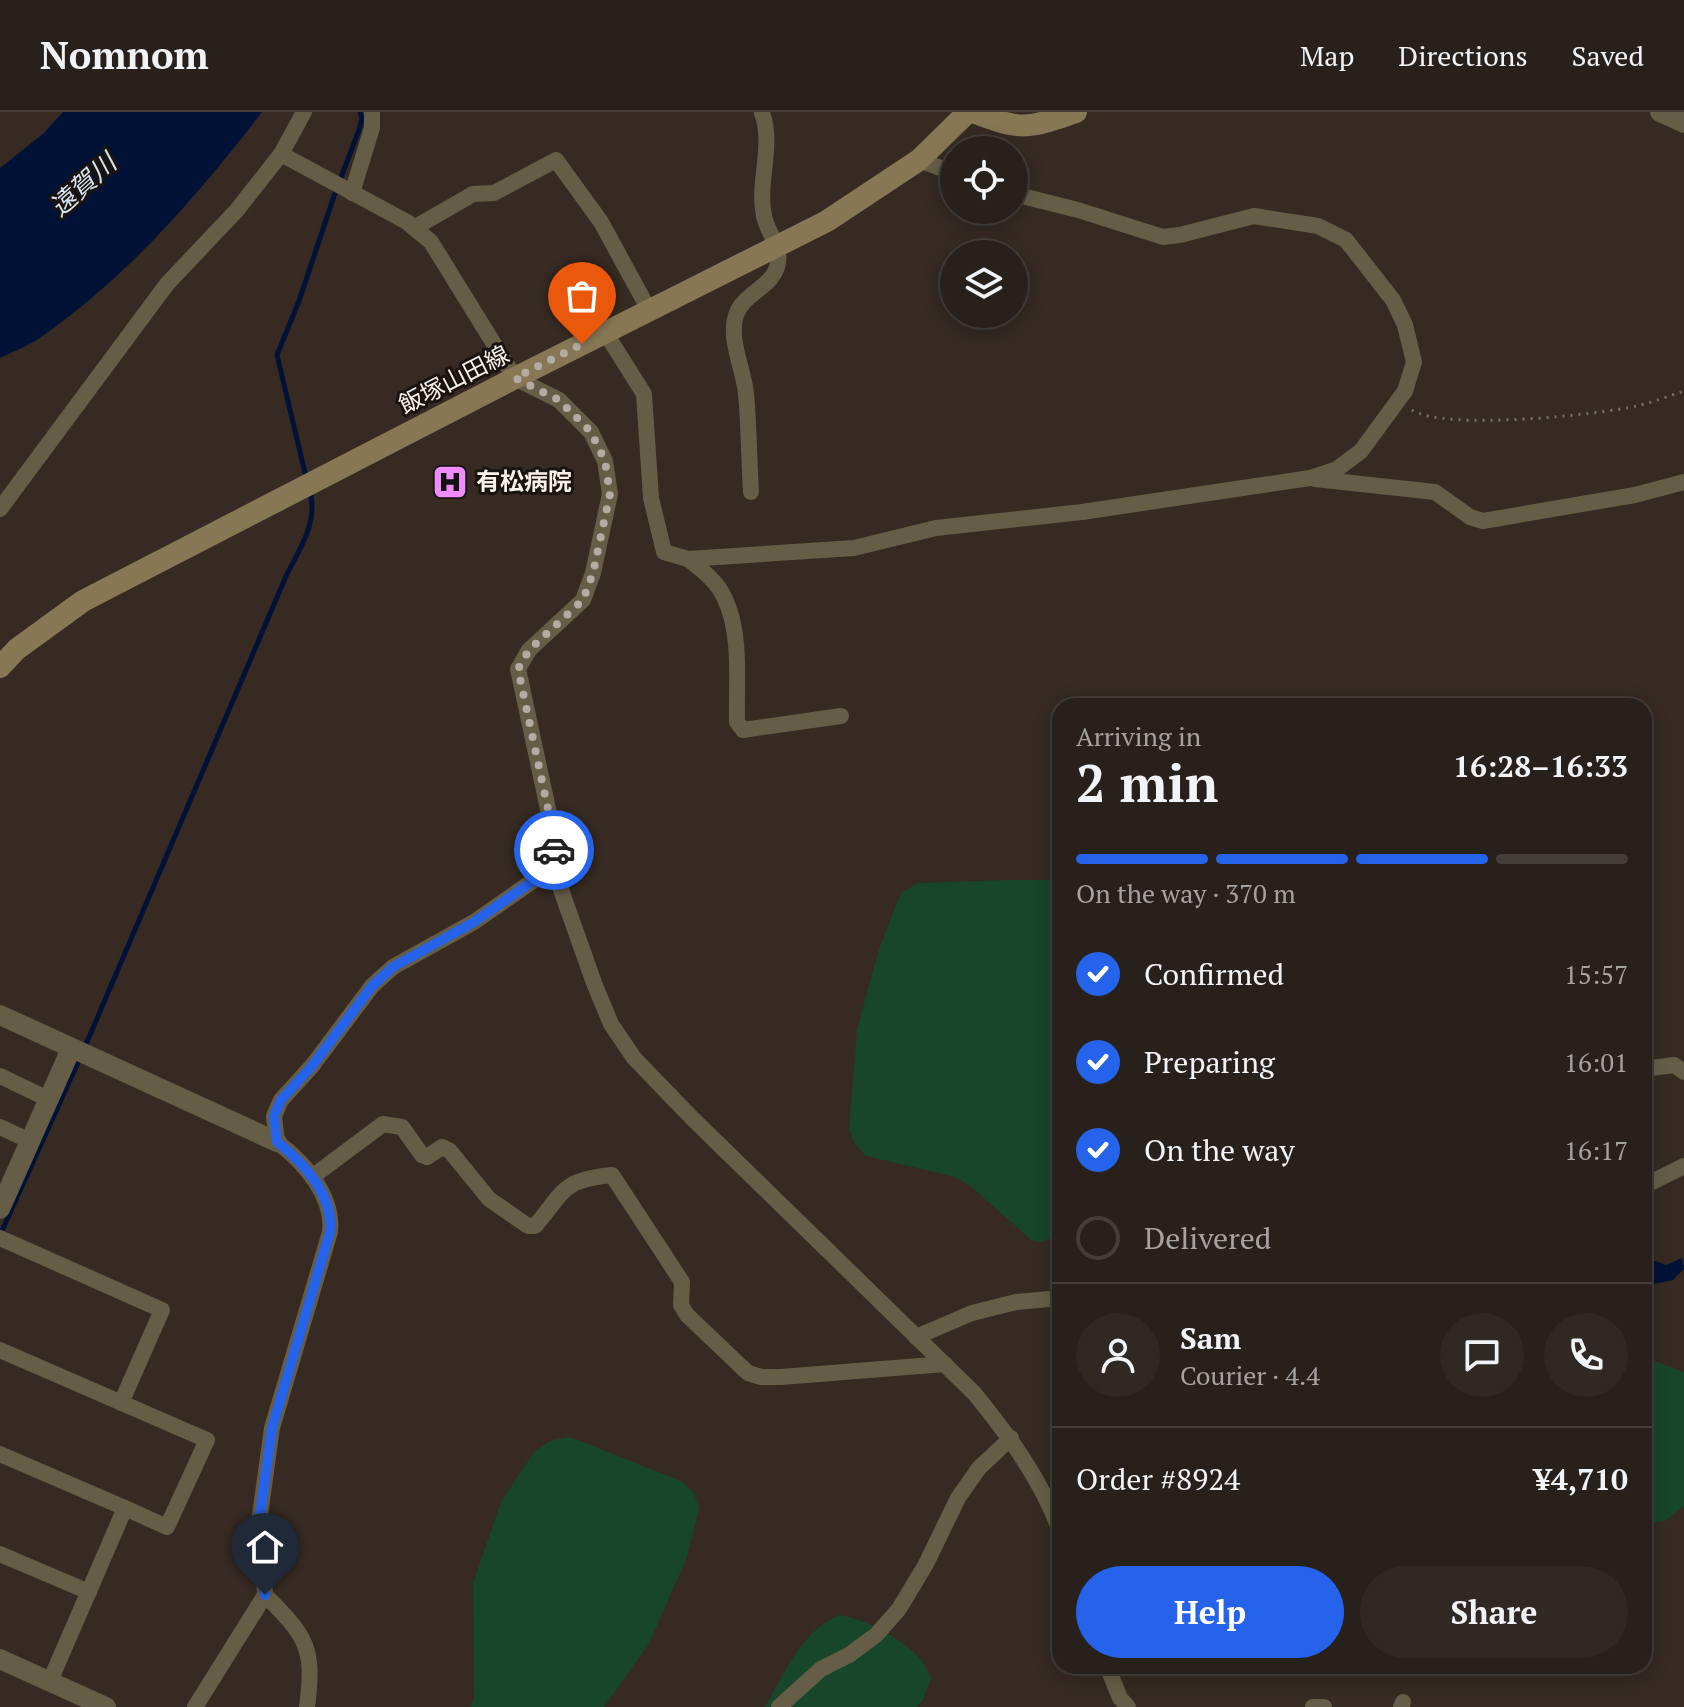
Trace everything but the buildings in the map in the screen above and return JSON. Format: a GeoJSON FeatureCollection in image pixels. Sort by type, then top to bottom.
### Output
{"type":"FeatureCollection","features":[{"type":"Feature","properties":{"kind":"main road"},"geometry":{"type":"LineString","coordinates":[[971,112],[1009,126],[1035,126],[1076,112]]}},
{"type":"Feature","properties":{"kind":"main road","name":"飯塚山田線"},"geometry":{"type":"LineString","coordinates":[[0,667],[17,649],[83,601],[827,221],[919,160],[971,112]]}},
{"type":"Feature","properties":{"kind":"street"},"geometry":{"type":"LineString","coordinates":[[0,509],[167,284],[237,210],[281,154],[304,112]]}},
{"type":"Feature","properties":{"kind":"street"},"geometry":{"type":"LineString","coordinates":[[349,191],[372,128],[372,112]]}},
{"type":"Feature","properties":{"kind":"street"},"geometry":{"type":"LineString","coordinates":[[1660,112],[1684,123]]}},
{"type":"Feature","properties":{"kind":"street"},"geometry":{"type":"LineString","coordinates":[[751,492],[746,392],[735,337],[736,315],[744,303],[768,282],[778,264],[776,245],[764,217],[762,181],[768,128],[762,113]]}},
{"type":"Feature","properties":{"kind":"street"},"geometry":{"type":"LineString","coordinates":[[281,154],[414,228],[431,242],[515,378],[559,400],[591,432],[605,461],[610,494],[593,573],[583,600],[529,650],[518,669],[554,837],[553,867],[611,1024],[634,1058],[692,1118],[974,1393],[1011,1438],[1036,1478],[1052,1513]]}},
{"type":"Feature","properties":{"kind":"street"},"geometry":{"type":"LineString","coordinates":[[414,228],[473,194],[494,193],[556,160],[601,222],[649,310]]}},
{"type":"Feature","properties":{"kind":"street"},"geometry":{"type":"LineString","coordinates":[[919,160],[940,168]]}},
{"type":"Feature","properties":{"kind":"street"},"geometry":{"type":"LineString","coordinates":[[605,332],[644,394],[651,498],[664,552],[688,559],[854,548],[936,528],[1082,512],[1310,478],[1337,469],[1361,451],[1405,391],[1414,362],[1405,325],[1393,300],[1346,240],[1318,226],[1254,216],[1163,237],[1028,198]]}},
{"type":"Feature","properties":{"kind":"street"},"geometry":{"type":"LineString","coordinates":[[1310,478],[1435,492],[1470,517],[1483,521],[1635,495],[1684,482]]}},
{"type":"Feature","properties":{"kind":"street"},"geometry":{"type":"LineString","coordinates":[[688,559],[715,583],[725,599],[735,649],[737,722],[743,730],[841,716]]}},
{"type":"Feature","properties":{"kind":"street"},"geometry":{"type":"LineString","coordinates":[[277,1142],[274,1116],[281,1100],[312,1066],[372,986],[393,967],[474,922],[553,867]]}},
{"type":"Feature","properties":{"kind":"street"},"geometry":{"type":"LineString","coordinates":[[0,1015],[277,1142],[292,1153],[312,1177],[332,1215],[330,1232],[272,1428],[260,1515],[265,1595],[195,1707]]}},
{"type":"Feature","properties":{"kind":"street"},"geometry":{"type":"LineString","coordinates":[[0,1209],[4,1188],[30,1141],[71,1049]]}},
{"type":"Feature","properties":{"kind":"street"},"geometry":{"type":"LineString","coordinates":[[1652,1068],[1674,1065],[1684,1072]]}},
{"type":"Feature","properties":{"kind":"street"},"geometry":{"type":"LineString","coordinates":[[0,1076],[48,1099]]}},
{"type":"Feature","properties":{"kind":"street"},"geometry":{"type":"LineString","coordinates":[[312,1177],[383,1124],[402,1127],[422,1155],[427,1157],[442,1147],[450,1151],[460,1159],[489,1199],[528,1226],[535,1226],[554,1199],[573,1183],[584,1178],[612,1175],[682,1282],[681,1305],[687,1315],[748,1373],[761,1377],[781,1377],[945,1364]]}},
{"type":"Feature","properties":{"kind":"street"},"geometry":{"type":"LineString","coordinates":[[0,1127],[30,1141]]}},
{"type":"Feature","properties":{"kind":"street"},"geometry":{"type":"LineString","coordinates":[[1652,1182],[1684,1166]]}},
{"type":"Feature","properties":{"kind":"street"},"geometry":{"type":"LineString","coordinates":[[0,1238],[162,1310],[121,1403]]}},
{"type":"Feature","properties":{"kind":"street"},"geometry":{"type":"LineString","coordinates":[[916,1337],[972,1313],[1016,1302],[1052,1299]]}},
{"type":"Feature","properties":{"kind":"street"},"geometry":{"type":"LineString","coordinates":[[0,1350],[207,1440],[167,1527],[0,1454]]}},
{"type":"Feature","properties":{"kind":"street"},"geometry":{"type":"LineString","coordinates":[[779,1707],[821,1669],[849,1655],[876,1635],[899,1609],[926,1564],[958,1498],[979,1468],[1011,1438]]}},
{"type":"Feature","properties":{"kind":"street"},"geometry":{"type":"LineString","coordinates":[[50,1681],[125,1508]]}},
{"type":"Feature","properties":{"kind":"street"},"geometry":{"type":"LineString","coordinates":[[0,1554],[89,1592]]}},
{"type":"Feature","properties":{"kind":"street"},"geometry":{"type":"LineString","coordinates":[[265,1595],[295,1625],[308,1647],[311,1677],[307,1707]]}},
{"type":"Feature","properties":{"kind":"street"},"geometry":{"type":"LineString","coordinates":[[0,1659],[106,1707]]}},
{"type":"Feature","properties":{"kind":"street"},"geometry":{"type":"LineString","coordinates":[[1110,1674],[1120,1698],[1128,1707]]}},
{"type":"Feature","properties":{"kind":"street"},"geometry":{"type":"LineString","coordinates":[[1313,1707],[1324,1707]]}},
{"type":"Feature","properties":{"kind":"path"},"geometry":{"type":"LineString","coordinates":[[1399,401],[1433,419],[1464,420],[1587,414],[1638,406],[1684,391]]}},
{"type":"Feature","properties":{"kind":"green space"},"geometry":{"type":"Polygon","coordinates":[[[1052,880],[1052,1238],[1041,1242],[1031,1240],[973,1188],[955,1177],[866,1156],[854,1143],[849,1129],[857,1029],[879,949],[901,893],[918,883],[1052,880]]]}},
{"type":"Feature","properties":{"kind":"green space"},"geometry":{"type":"Polygon","coordinates":[[[1652,1360],[1684,1372],[1684,1506],[1665,1521],[1652,1522],[1652,1360]]]}},
{"type":"Feature","properties":{"kind":"green space"},"geometry":{"type":"Polygon","coordinates":[[[570,1437],[683,1482],[694,1493],[699,1509],[687,1557],[649,1644],[604,1707],[471,1707],[474,1698],[473,1583],[501,1502],[534,1452],[552,1440],[570,1437]]]}},
{"type":"Feature","properties":{"kind":"green space"},"geometry":{"type":"Polygon","coordinates":[[[839,1615],[884,1632],[922,1661],[931,1678],[917,1707],[765,1707],[804,1642],[814,1631],[839,1615]]]}},
{"type":"Feature","properties":{"kind":"water","name":"遠賀川"},"geometry":{"type":"Polygon","coordinates":[[[63,112],[262,112],[188,203],[134,260],[44,335],[0,358],[0,168],[44,133],[63,112]]]}},
{"type":"Feature","properties":{"kind":"water"},"geometry":{"type":"Polygon","coordinates":[[[1682,1258],[1684,1269],[1673,1280],[1652,1284],[1652,1260],[1666,1265],[1682,1258]]]}},
{"type":"Feature","properties":{"kind":"waterway"},"geometry":{"type":"LineString","coordinates":[[306,477],[277,355],[359,130],[360,112]]}},
{"type":"Feature","properties":{"kind":"waterway"},"geometry":{"type":"LineString","coordinates":[[84,1049],[287,574],[307,534],[312,513],[310,491]]}},
{"type":"Feature","properties":{"kind":"waterway"},"geometry":{"type":"LineString","coordinates":[[0,1235],[80,1058]]}},
{"type":"Feature","properties":{"kind":"way so far"},"geometry":{"type":"LineString","coordinates":[[554,850],[546,794],[518,669],[529,650],[583,600],[593,573],[610,494],[605,461],[591,432],[559,400],[515,378],[582,344]]}},
{"type":"Feature","properties":{"kind":"place","name":"有松病院"},"geometry":{"type":"Point","coordinates":[450,482]}},
{"type":"Feature","properties":{"kind":"route"},"geometry":{"type":"LineString","coordinates":[[265,1595],[260,1515],[272,1428],[330,1232],[332,1215],[313,1179],[292,1153],[277,1142],[274,1116],[281,1100],[312,1066],[372,986],[393,967],[474,922],[553,867],[554,850]]}}]}
